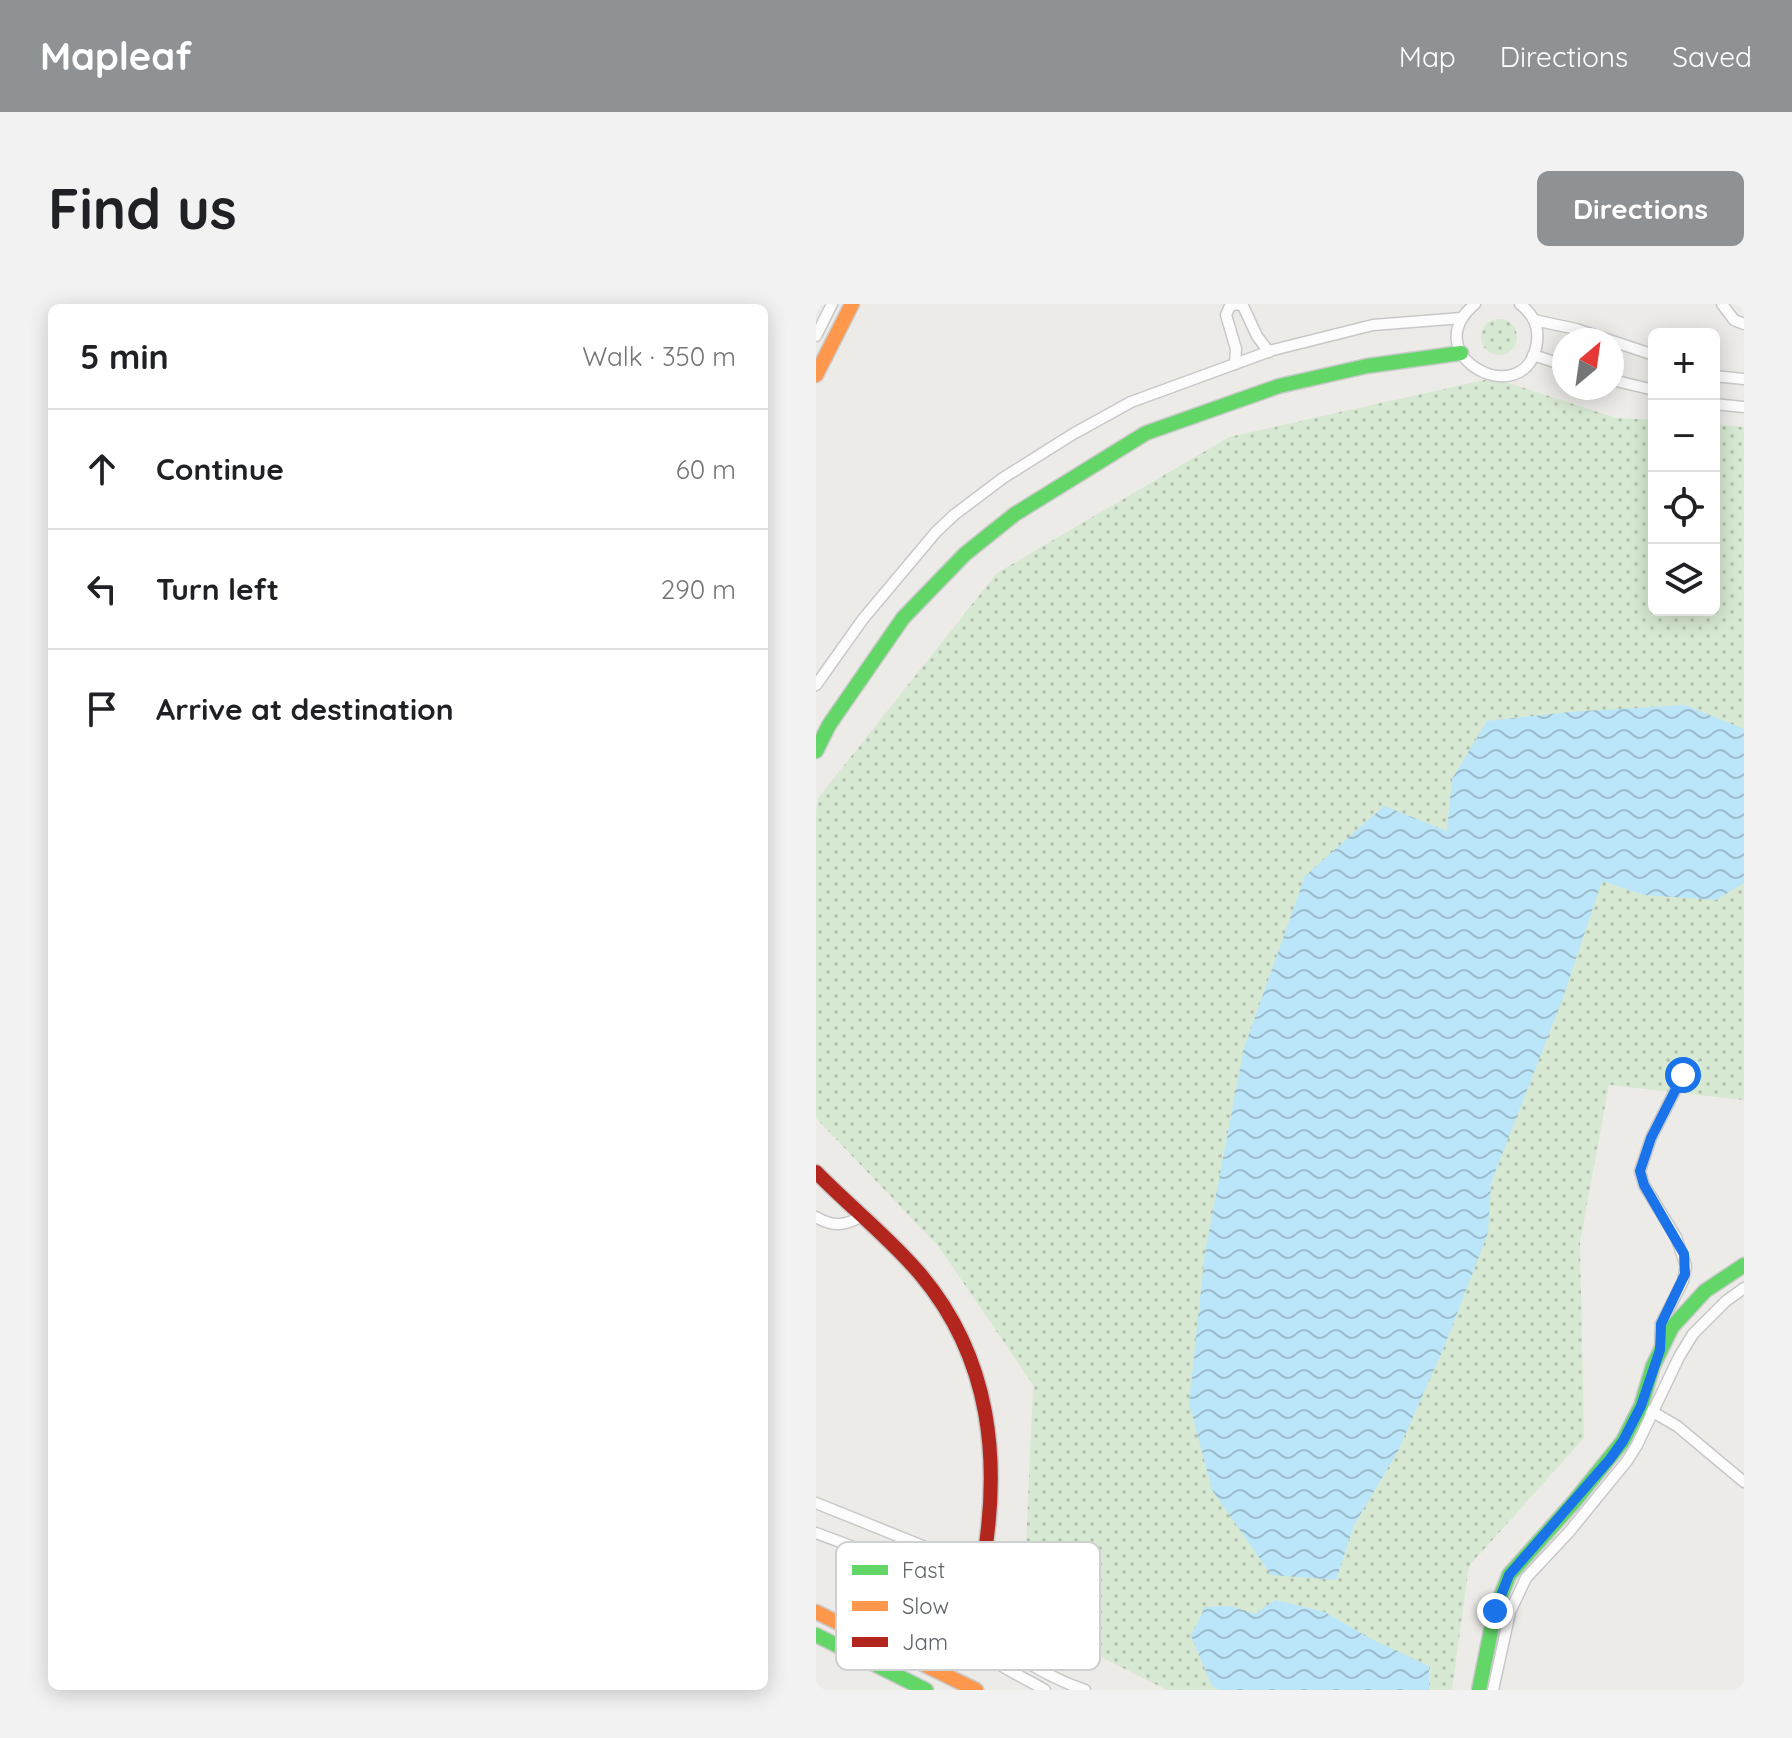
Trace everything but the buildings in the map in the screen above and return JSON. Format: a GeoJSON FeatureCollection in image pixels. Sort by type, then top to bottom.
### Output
{"type":"FeatureCollection","features":[{"type":"Feature","properties":{"kind":"street"},"geometry":{"type":"LineString","coordinates":[[816,336],[832,304]]}},
{"type":"Feature","properties":{"kind":"street"},"geometry":{"type":"LineString","coordinates":[[816,375],[852,304]]}},
{"type":"Feature","properties":{"kind":"street"},"geometry":{"type":"LineString","coordinates":[[1475,304],[1462,318],[1458,336],[1461,353],[1472,367],[1497,377],[1514,373],[1533,355],[1538,338],[1534,320],[1520,304]]}},
{"type":"Feature","properties":{"kind":"street"},"geometry":{"type":"LineString","coordinates":[[1722,304],[1734,320],[1744,324]]}},
{"type":"Feature","properties":{"kind":"street"},"geometry":{"type":"LineString","coordinates":[[1235,364],[1236,349],[1226,315],[1230,306],[1243,306],[1257,336],[1269,352]]}},
{"type":"Feature","properties":{"kind":"street"},"geometry":{"type":"LineString","coordinates":[[816,685],[863,619],[917,552],[961,509],[1042,452],[1131,402],[1269,352],[1373,325],[1462,318]]}},
{"type":"Feature","properties":{"kind":"street"},"geometry":{"type":"LineString","coordinates":[[1534,320],[1576,329],[1648,353]]}},
{"type":"Feature","properties":{"kind":"street"},"geometry":{"type":"LineString","coordinates":[[816,751],[829,725],[903,618],[965,554],[1015,514],[1161,426],[1279,386],[1367,366],[1461,353]]}},
{"type":"Feature","properties":{"kind":"street"},"geometry":{"type":"LineString","coordinates":[[1533,355],[1552,361]]}},
{"type":"Feature","properties":{"kind":"street"},"geometry":{"type":"LineString","coordinates":[[1720,377],[1744,379]]}},
{"type":"Feature","properties":{"kind":"street"},"geometry":{"type":"LineString","coordinates":[[1624,383],[1648,389]]}},
{"type":"Feature","properties":{"kind":"street"},"geometry":{"type":"LineString","coordinates":[[1720,405],[1744,407]]}},
{"type":"Feature","properties":{"kind":"street"},"geometry":{"type":"LineString","coordinates":[[1493,1690],[1510,1612],[1526,1578],[1611,1482],[1637,1445],[1660,1350],[1661,1324],[1685,1274],[1684,1254],[1644,1185],[1640,1171],[1651,1138],[1683,1075]]}},
{"type":"Feature","properties":{"kind":"street"},"geometry":{"type":"LineString","coordinates":[[816,1172],[922,1276],[942,1304],[977,1382],[992,1447],[992,1505],[982,1542]]}},
{"type":"Feature","properties":{"kind":"street"},"geometry":{"type":"LineString","coordinates":[[816,1217],[837,1225],[848,1224],[862,1216]]}},
{"type":"Feature","properties":{"kind":"street"},"geometry":{"type":"LineString","coordinates":[[1660,1350],[1687,1308],[1705,1291],[1744,1265]]}},
{"type":"Feature","properties":{"kind":"street"},"geometry":{"type":"LineString","coordinates":[[1479,1690],[1495,1611],[1509,1575],[1610,1459],[1648,1409],[1693,1334],[1715,1310],[1744,1288]]}},
{"type":"Feature","properties":{"kind":"street"},"geometry":{"type":"LineString","coordinates":[[1648,1409],[1685,1432],[1744,1482]]}},
{"type":"Feature","properties":{"kind":"street"},"geometry":{"type":"LineString","coordinates":[[816,1503],[910,1541]]}},
{"type":"Feature","properties":{"kind":"street"},"geometry":{"type":"LineString","coordinates":[[816,1533],[841,1542]]}},
{"type":"Feature","properties":{"kind":"street"},"geometry":{"type":"LineString","coordinates":[[816,1612],[836,1622]]}},
{"type":"Feature","properties":{"kind":"street"},"geometry":{"type":"LineString","coordinates":[[816,1635],[836,1645]]}},
{"type":"Feature","properties":{"kind":"street"},"geometry":{"type":"LineString","coordinates":[[886,1670],[926,1690]]}},
{"type":"Feature","properties":{"kind":"street"},"geometry":{"type":"LineString","coordinates":[[935,1670],[976,1690]]}},
{"type":"Feature","properties":{"kind":"street"},"geometry":{"type":"LineString","coordinates":[[1014,1670],[1045,1690]]}},
{"type":"Feature","properties":{"kind":"street"},"geometry":{"type":"LineString","coordinates":[[1041,1670],[1085,1690]]}},
{"type":"Feature","properties":{"kind":"green space"},"geometry":{"type":"Polygon","coordinates":[[[1499,319],[1512,324],[1517,337],[1512,350],[1499,355],[1486,350],[1481,337],[1486,324],[1499,319]]]}},
{"type":"Feature","properties":{"kind":"green space"},"geometry":{"type":"Polygon","coordinates":[[[1493,378],[1552,397],[1552,400],[1616,418],[1648,420],[1648,616],[1720,616],[1720,425],[1744,427],[1744,1100],[1609,1085],[1580,1242],[1584,1438],[1469,1566],[1452,1690],[1167,1690],[1100,1656],[1100,1542],[1026,1542],[1033,1385],[939,1247],[816,1118],[818,798],[997,573],[1229,437],[1493,378]]]}},
{"type":"Feature","properties":{"kind":"water"},"geometry":{"type":"Polygon","coordinates":[[[1685,705],[1744,729],[1744,883],[1716,900],[1644,895],[1602,881],[1564,995],[1491,1183],[1488,1233],[1445,1345],[1398,1451],[1354,1525],[1336,1580],[1271,1575],[1212,1490],[1189,1403],[1205,1252],[1244,1048],[1305,876],[1384,806],[1447,831],[1452,779],[1487,721],[1685,705]]]}},
{"type":"Feature","properties":{"kind":"water"},"geometry":{"type":"Polygon","coordinates":[[[1275,1600],[1325,1612],[1371,1639],[1429,1666],[1429,1690],[1220,1690],[1212,1686],[1191,1636],[1205,1607],[1230,1606],[1255,1614],[1275,1600]]]}},
{"type":"Feature","properties":{"kind":"traffic: fast"},"geometry":{"type":"LineString","coordinates":[[816,751],[829,725],[903,618],[965,554],[1015,514],[1146,433],[1279,386],[1367,366],[1461,353]]}},
{"type":"Feature","properties":{"kind":"traffic: fast"},"geometry":{"type":"LineString","coordinates":[[1479,1690],[1495,1611],[1509,1575],[1623,1441],[1641,1406],[1653,1366],[1672,1327],[1705,1291],[1744,1265]]}},
{"type":"Feature","properties":{"kind":"traffic: fast"},"geometry":{"type":"LineString","coordinates":[[816,1635],[836,1645]]}},
{"type":"Feature","properties":{"kind":"traffic: fast"},"geometry":{"type":"LineString","coordinates":[[886,1670],[926,1690]]}},
{"type":"Feature","properties":{"kind":"traffic: slow"},"geometry":{"type":"LineString","coordinates":[[816,375],[852,304]]}},
{"type":"Feature","properties":{"kind":"traffic: slow"},"geometry":{"type":"LineString","coordinates":[[816,1612],[836,1622]]}},
{"type":"Feature","properties":{"kind":"traffic: slow"},"geometry":{"type":"LineString","coordinates":[[935,1670],[976,1690]]}},
{"type":"Feature","properties":{"kind":"traffic: jam"},"geometry":{"type":"LineString","coordinates":[[816,1172],[921,1275],[963,1341],[976,1376],[990,1449],[991,1487],[986,1542]]}},
{"type":"Feature","properties":{"kind":"route"},"geometry":{"type":"LineString","coordinates":[[1495,1611],[1509,1575],[1610,1459],[1641,1406],[1660,1350],[1661,1324],[1683,1281],[1686,1266],[1676,1237],[1644,1185],[1640,1171],[1642,1158],[1683,1075]]}}]}
